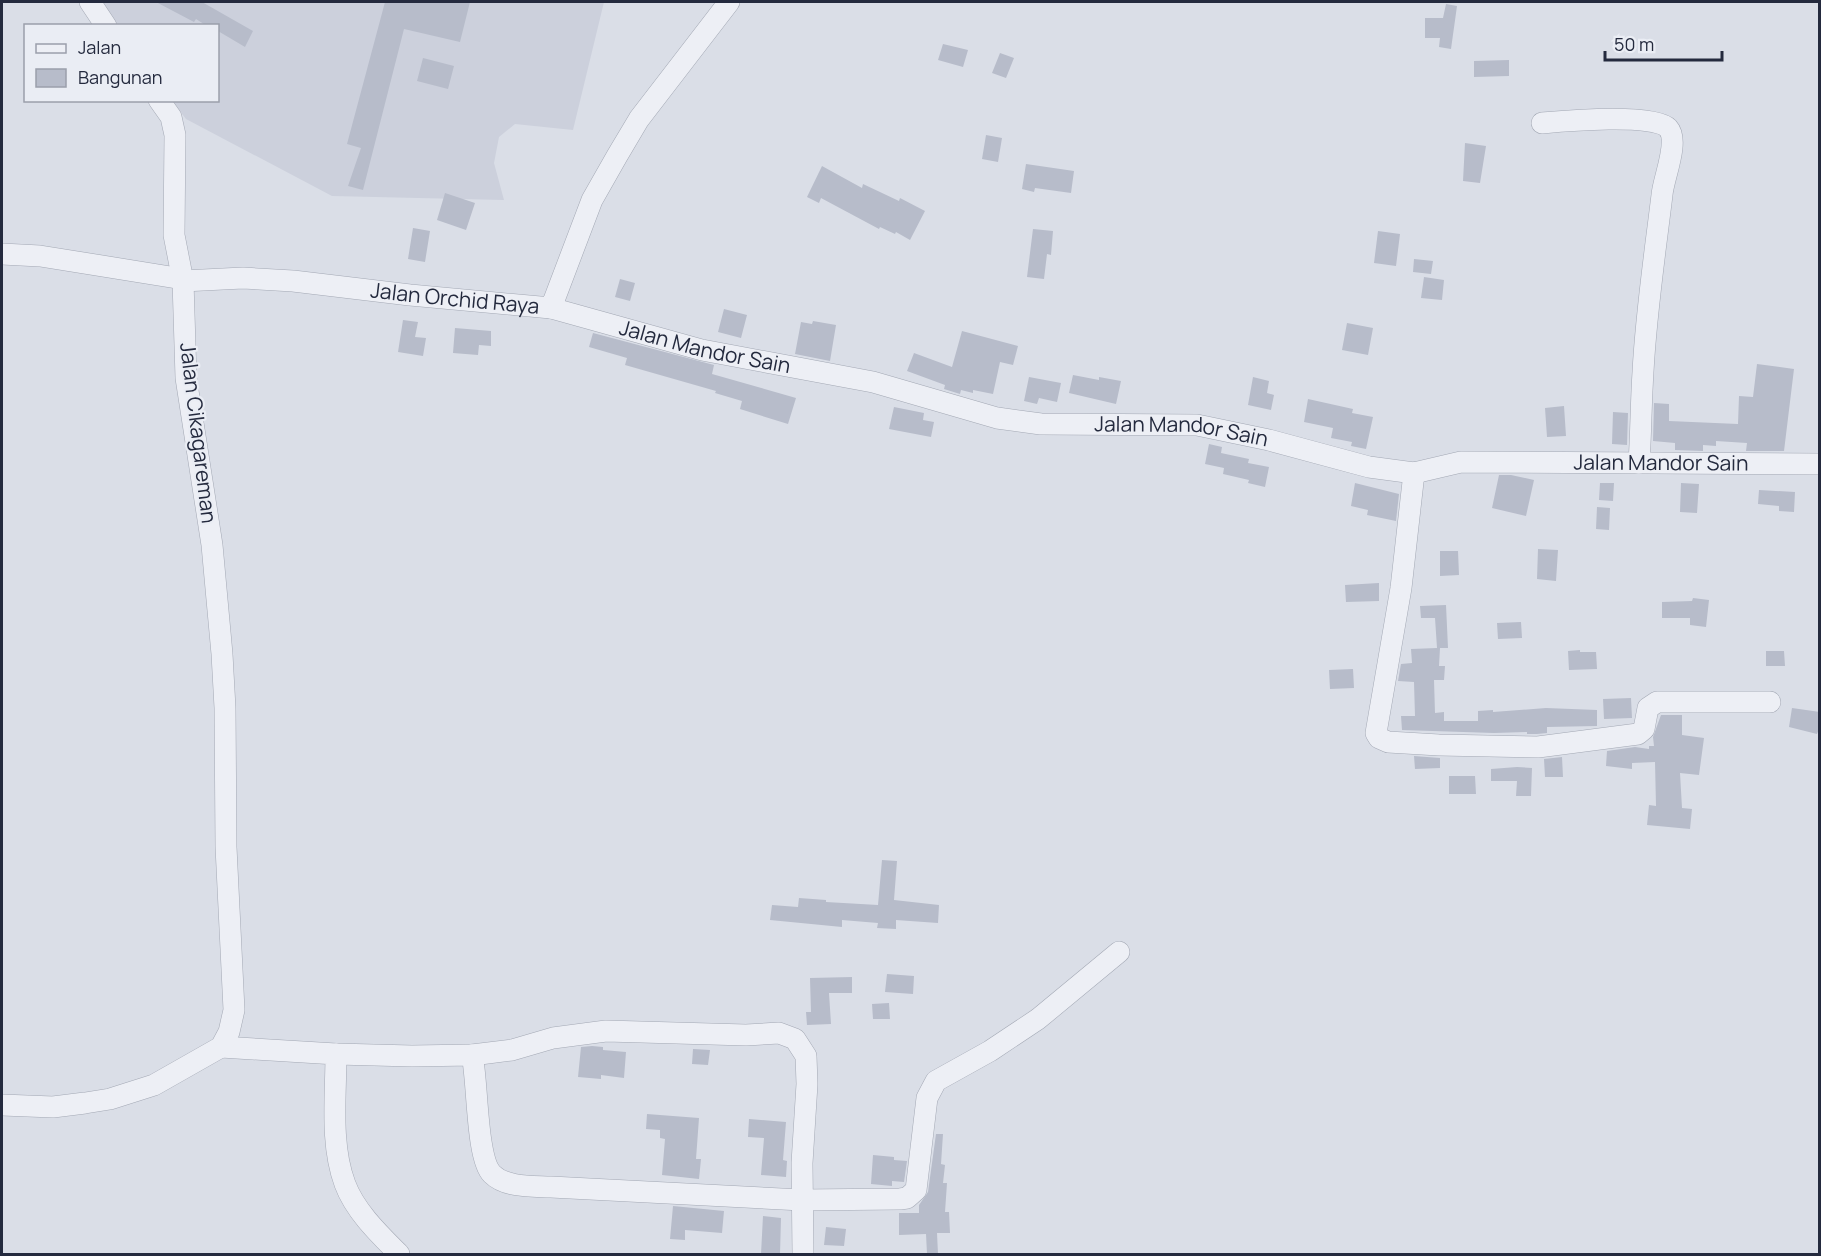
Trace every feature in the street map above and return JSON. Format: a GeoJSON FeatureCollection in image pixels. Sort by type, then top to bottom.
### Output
{"type":"FeatureCollection","features":[{"type":"Feature","properties":{"kind":"street"},"geometry":{"type":"LineString","coordinates":[[90,2],[105,24]]}},
{"type":"Feature","properties":{"kind":"street","name":"Jalan Orchid Raya"},"geometry":{"type":"LineString","coordinates":[[2,254],[40,256],[183,280],[243,278],[293,281],[550,308],[592,200],[639,119],[729,2]]}},
{"type":"Feature","properties":{"kind":"street","name":"Jalan Cikagareman"},"geometry":{"type":"LineString","coordinates":[[160,102],[171,117],[175,135],[174,235],[183,280],[186,378],[212,545],[225,703],[226,847],[234,1010],[229,1032],[220,1047]]}},
{"type":"Feature","properties":{"kind":"street"},"geometry":{"type":"LineString","coordinates":[[1542,123],[1608,119],[1643,121],[1659,123],[1667,127],[1672,136],[1673,147],[1662,190],[1643,370],[1639,463]]}},
{"type":"Feature","properties":{"kind":"street","name":"Jalan Mandor Sain"},"geometry":{"type":"LineString","coordinates":[[550,308],[702,350],[873,382],[997,418],[1041,424],[1197,425],[1269,440],[1369,467],[1414,473],[1461,462],[1820,464]]}},
{"type":"Feature","properties":{"kind":"street"},"geometry":{"type":"LineString","coordinates":[[1414,473],[1401,588],[1376,733],[1379,738],[1388,742],[1440,745],[1538,747],[1638,734],[1644,729],[1648,708],[1657,702],[1770,702]]}},
{"type":"Feature","properties":{"kind":"street"},"geometry":{"type":"LineString","coordinates":[[471,1055],[483,1153],[492,1174],[502,1181],[522,1185],[802,1200],[900,1199],[912,1195],[916,1190],[927,1098],[936,1081],[990,1051],[1038,1019],[1119,952]]}},
{"type":"Feature","properties":{"kind":"street"},"geometry":{"type":"LineString","coordinates":[[2,1104],[53,1107],[110,1099],[154,1085],[220,1047],[336,1054],[471,1055],[512,1050],[553,1038],[606,1031],[746,1035],[779,1033],[795,1039],[806,1056],[802,1200],[803,1254]]}},
{"type":"Feature","properties":{"kind":"street"},"geometry":{"type":"LineString","coordinates":[[336,1054],[336,1141],[346,1186],[375,1231],[399,1254]]}},
{"type":"Feature","properties":{"kind":"shaded area"},"geometry":{"type":"Polygon","coordinates":[[[99,2],[604,2],[573,130],[515,124],[499,137],[494,163],[504,200],[332,196],[186,119],[173,102],[219,102],[219,24],[116,24],[99,2]]]}},
{"type":"Feature","properties":{"kind":"building"},"geometry":{"type":"Polygon","coordinates":[[[156,2],[202,2],[253,31],[245,47],[219,32],[219,24],[204,24],[196,19],[194,22],[156,2]]]}},
{"type":"Feature","properties":{"kind":"building"},"geometry":{"type":"Polygon","coordinates":[[[385,2],[470,2],[460,42],[404,29],[363,190],[348,186],[361,148],[347,144],[385,2]]]}},
{"type":"Feature","properties":{"kind":"building"},"geometry":{"type":"Polygon","coordinates":[[[1446,4],[1457,6],[1451,49],[1439,47],[1440,38],[1425,38],[1425,18],[1443,18],[1446,4]]]}},
{"type":"Feature","properties":{"kind":"building"},"geometry":{"type":"Polygon","coordinates":[[[943,44],[968,50],[963,67],[938,60],[943,44]]]}},
{"type":"Feature","properties":{"kind":"building"},"geometry":{"type":"Polygon","coordinates":[[[1000,53],[1014,58],[1006,78],[992,73],[1000,53]]]}},
{"type":"Feature","properties":{"kind":"building"},"geometry":{"type":"Polygon","coordinates":[[[423,58],[454,66],[448,89],[417,81],[423,58]]]}},
{"type":"Feature","properties":{"kind":"building"},"geometry":{"type":"Polygon","coordinates":[[[1509,60],[1509,76],[1474,77],[1474,61],[1509,60]]]}},
{"type":"Feature","properties":{"kind":"building"},"geometry":{"type":"Polygon","coordinates":[[[986,135],[1002,138],[998,162],[982,159],[986,135]]]}},
{"type":"Feature","properties":{"kind":"building"},"geometry":{"type":"Polygon","coordinates":[[[1465,143],[1486,146],[1480,183],[1463,181],[1465,143]]]}},
{"type":"Feature","properties":{"kind":"building"},"geometry":{"type":"Polygon","coordinates":[[[1026,164],[1074,171],[1071,193],[1035,188],[1034,192],[1022,189],[1026,164]]]}},
{"type":"Feature","properties":{"kind":"building"},"geometry":{"type":"Polygon","coordinates":[[[822,166],[862,188],[863,184],[899,201],[900,198],[925,211],[910,240],[896,232],[895,234],[880,227],[879,229],[821,198],[819,203],[807,197],[822,166]]]}},
{"type":"Feature","properties":{"kind":"building"},"geometry":{"type":"Polygon","coordinates":[[[445,193],[475,203],[466,230],[437,220],[445,193]]]}},
{"type":"Feature","properties":{"kind":"building"},"geometry":{"type":"Polygon","coordinates":[[[413,228],[430,231],[425,262],[408,259],[413,228]]]}},
{"type":"Feature","properties":{"kind":"building"},"geometry":{"type":"Polygon","coordinates":[[[1033,229],[1053,231],[1051,255],[1047,254],[1044,279],[1027,277],[1033,229]]]}},
{"type":"Feature","properties":{"kind":"building"},"geometry":{"type":"Polygon","coordinates":[[[1378,231],[1400,234],[1396,266],[1374,263],[1378,231]]]}},
{"type":"Feature","properties":{"kind":"building"},"geometry":{"type":"Polygon","coordinates":[[[1414,259],[1433,261],[1431,274],[1413,272],[1414,259]]]}},
{"type":"Feature","properties":{"kind":"building"},"geometry":{"type":"Polygon","coordinates":[[[1424,277],[1444,280],[1442,300],[1421,298],[1424,277]]]}},
{"type":"Feature","properties":{"kind":"building"},"geometry":{"type":"Polygon","coordinates":[[[620,279],[635,283],[630,301],[615,297],[620,279]]]}},
{"type":"Feature","properties":{"kind":"building"},"geometry":{"type":"Polygon","coordinates":[[[724,309],[747,315],[741,338],[718,332],[724,309]]]}},
{"type":"Feature","properties":{"kind":"building"},"geometry":{"type":"Polygon","coordinates":[[[403,320],[418,322],[415,337],[426,338],[423,356],[398,352],[403,320]]]}},
{"type":"Feature","properties":{"kind":"building"},"geometry":{"type":"Polygon","coordinates":[[[813,321],[836,325],[830,361],[795,354],[801,322],[812,324],[813,321]]]}},
{"type":"Feature","properties":{"kind":"building"},"geometry":{"type":"Polygon","coordinates":[[[1347,323],[1373,328],[1368,355],[1342,350],[1347,323]]]}},
{"type":"Feature","properties":{"kind":"building"},"geometry":{"type":"Polygon","coordinates":[[[455,328],[491,331],[491,346],[479,345],[478,355],[453,353],[455,328]]]}},
{"type":"Feature","properties":{"kind":"building"},"geometry":{"type":"Polygon","coordinates":[[[962,331],[1018,346],[1013,365],[1000,362],[993,394],[961,390],[960,394],[944,389],[945,385],[907,371],[914,353],[952,367],[962,331]]]}},
{"type":"Feature","properties":{"kind":"building"},"geometry":{"type":"Polygon","coordinates":[[[593,333],[714,365],[712,374],[796,398],[788,424],[740,409],[742,401],[715,393],[716,391],[625,365],[627,358],[589,347],[593,333]]]}},
{"type":"Feature","properties":{"kind":"building"},"geometry":{"type":"Polygon","coordinates":[[[1757,364],[1794,369],[1784,451],[1746,451],[1747,443],[1716,441],[1716,446],[1703,445],[1703,451],[1675,450],[1675,443],[1653,441],[1654,403],[1669,404],[1669,421],[1738,424],[1739,396],[1753,397],[1757,364]]]}},
{"type":"Feature","properties":{"kind":"building"},"geometry":{"type":"Polygon","coordinates":[[[1073,375],[1121,381],[1116,404],[1069,393],[1073,375]]]}},
{"type":"Feature","properties":{"kind":"building"},"geometry":{"type":"Polygon","coordinates":[[[1029,377],[1061,383],[1057,402],[1039,398],[1037,404],[1024,401],[1029,377]]]}},
{"type":"Feature","properties":{"kind":"building"},"geometry":{"type":"Polygon","coordinates":[[[1253,377],[1269,381],[1267,393],[1274,395],[1271,410],[1248,405],[1253,377]]]}},
{"type":"Feature","properties":{"kind":"building"},"geometry":{"type":"Polygon","coordinates":[[[1308,399],[1353,409],[1352,413],[1373,417],[1366,449],[1351,446],[1352,442],[1331,438],[1333,428],[1304,422],[1308,399]]]}},
{"type":"Feature","properties":{"kind":"building"},"geometry":{"type":"Polygon","coordinates":[[[1564,406],[1566,436],[1547,437],[1545,408],[1564,406]]]}},
{"type":"Feature","properties":{"kind":"building"},"geometry":{"type":"Polygon","coordinates":[[[894,407],[924,413],[923,420],[934,422],[931,437],[889,429],[894,407]]]}},
{"type":"Feature","properties":{"kind":"building"},"geometry":{"type":"Polygon","coordinates":[[[1613,412],[1628,413],[1627,445],[1612,444],[1613,412]]]}},
{"type":"Feature","properties":{"kind":"building"},"geometry":{"type":"Polygon","coordinates":[[[1209,444],[1222,447],[1221,453],[1249,459],[1248,463],[1269,467],[1265,487],[1248,483],[1249,480],[1223,474],[1224,468],[1205,464],[1209,444]]]}},
{"type":"Feature","properties":{"kind":"building"},"geometry":{"type":"Polygon","coordinates":[[[1499,475],[1534,480],[1526,516],[1492,508],[1499,475]]]}},
{"type":"Feature","properties":{"kind":"building"},"geometry":{"type":"Polygon","coordinates":[[[1355,483],[1399,494],[1396,521],[1367,515],[1368,510],[1351,506],[1355,483]]]}},
{"type":"Feature","properties":{"kind":"building"},"geometry":{"type":"Polygon","coordinates":[[[1600,483],[1614,483],[1613,501],[1599,500],[1600,483]]]}},
{"type":"Feature","properties":{"kind":"building"},"geometry":{"type":"Polygon","coordinates":[[[1681,483],[1699,484],[1697,513],[1680,512],[1681,483]]]}},
{"type":"Feature","properties":{"kind":"building"},"geometry":{"type":"Polygon","coordinates":[[[1759,490],[1795,492],[1794,512],[1779,511],[1779,506],[1758,504],[1759,490]]]}},
{"type":"Feature","properties":{"kind":"building"},"geometry":{"type":"Polygon","coordinates":[[[1597,507],[1610,508],[1609,530],[1596,529],[1597,507]]]}},
{"type":"Feature","properties":{"kind":"building"},"geometry":{"type":"Polygon","coordinates":[[[1538,549],[1558,550],[1556,581],[1537,579],[1538,549]]]}},
{"type":"Feature","properties":{"kind":"building"},"geometry":{"type":"Polygon","coordinates":[[[1440,551],[1458,551],[1459,575],[1440,576],[1440,551]]]}},
{"type":"Feature","properties":{"kind":"building"},"geometry":{"type":"Polygon","coordinates":[[[1379,583],[1379,601],[1346,602],[1345,585],[1379,583]]]}},
{"type":"Feature","properties":{"kind":"building"},"geometry":{"type":"Polygon","coordinates":[[[1693,598],[1709,600],[1706,627],[1690,625],[1690,618],[1662,618],[1662,602],[1692,601],[1693,598]]]}},
{"type":"Feature","properties":{"kind":"building"},"geometry":{"type":"Polygon","coordinates":[[[1446,605],[1448,648],[1440,648],[1439,666],[1445,666],[1444,680],[1434,680],[1435,713],[1444,712],[1444,721],[1478,721],[1478,711],[1546,708],[1597,710],[1597,726],[1547,727],[1547,733],[1537,734],[1402,730],[1401,716],[1415,716],[1414,682],[1398,681],[1401,664],[1412,663],[1411,649],[1437,648],[1435,618],[1421,618],[1420,606],[1446,605]]]}},
{"type":"Feature","properties":{"kind":"building"},"geometry":{"type":"Polygon","coordinates":[[[1521,622],[1522,638],[1498,639],[1497,623],[1521,622]]]}},
{"type":"Feature","properties":{"kind":"building"},"geometry":{"type":"Polygon","coordinates":[[[1580,650],[1580,652],[1596,652],[1597,669],[1569,670],[1568,651],[1580,650]]]}},
{"type":"Feature","properties":{"kind":"building"},"geometry":{"type":"Polygon","coordinates":[[[1766,651],[1784,651],[1785,666],[1766,666],[1766,651]]]}},
{"type":"Feature","properties":{"kind":"building"},"geometry":{"type":"Polygon","coordinates":[[[1353,669],[1354,688],[1330,689],[1329,670],[1353,669]]]}},
{"type":"Feature","properties":{"kind":"building"},"geometry":{"type":"Polygon","coordinates":[[[1631,698],[1632,718],[1604,719],[1603,699],[1631,698]]]}},
{"type":"Feature","properties":{"kind":"building"},"geometry":{"type":"Polygon","coordinates":[[[1792,708],[1820,712],[1820,727],[1817,734],[1789,727],[1792,708]]]}},
{"type":"Feature","properties":{"kind":"building"},"geometry":{"type":"Polygon","coordinates":[[[1661,715],[1682,715],[1682,735],[1704,738],[1699,775],[1680,773],[1682,808],[1692,809],[1690,829],[1647,825],[1649,805],[1656,806],[1655,762],[1632,763],[1632,769],[1606,766],[1607,751],[1635,747],[1649,749],[1649,746],[1654,746],[1653,737],[1661,715]]]}},
{"type":"Feature","properties":{"kind":"building"},"geometry":{"type":"Polygon","coordinates":[[[1414,756],[1440,758],[1440,768],[1415,769],[1414,756]]]}},
{"type":"Feature","properties":{"kind":"building"},"geometry":{"type":"Polygon","coordinates":[[[1562,757],[1563,777],[1545,777],[1544,759],[1562,757]]]}},
{"type":"Feature","properties":{"kind":"building"},"geometry":{"type":"Polygon","coordinates":[[[1532,768],[1531,796],[1516,796],[1517,781],[1491,781],[1491,769],[1532,768]]]}},
{"type":"Feature","properties":{"kind":"building"},"geometry":{"type":"Polygon","coordinates":[[[1449,776],[1475,776],[1476,794],[1449,794],[1449,776]]]}},
{"type":"Feature","properties":{"kind":"building"},"geometry":{"type":"Polygon","coordinates":[[[882,860],[897,861],[894,900],[939,905],[938,923],[896,920],[896,929],[877,928],[878,923],[842,920],[842,927],[770,920],[772,905],[798,907],[799,898],[878,905],[882,860]]]}},
{"type":"Feature","properties":{"kind":"building"},"geometry":{"type":"Polygon","coordinates":[[[887,974],[914,976],[913,994],[885,992],[887,974]]]}},
{"type":"Feature","properties":{"kind":"building"},"geometry":{"type":"Polygon","coordinates":[[[852,977],[852,993],[829,993],[831,1024],[807,1025],[806,1012],[811,1012],[810,978],[852,977]]]}},
{"type":"Feature","properties":{"kind":"building"},"geometry":{"type":"Polygon","coordinates":[[[889,1003],[890,1019],[873,1019],[872,1004],[889,1003]]]}},
{"type":"Feature","properties":{"kind":"building"},"geometry":{"type":"Polygon","coordinates":[[[581,1047],[603,1047],[603,1050],[626,1052],[624,1078],[601,1075],[601,1079],[578,1077],[581,1047]]]}},
{"type":"Feature","properties":{"kind":"building"},"geometry":{"type":"Polygon","coordinates":[[[693,1049],[710,1050],[708,1065],[692,1064],[693,1049]]]}},
{"type":"Feature","properties":{"kind":"building"},"geometry":{"type":"Polygon","coordinates":[[[647,1114],[699,1118],[696,1159],[701,1159],[699,1179],[662,1175],[665,1139],[660,1138],[660,1130],[646,1129],[647,1114]]]}},
{"type":"Feature","properties":{"kind":"building"},"geometry":{"type":"Polygon","coordinates":[[[749,1119],[786,1122],[783,1160],[787,1161],[786,1177],[761,1175],[764,1138],[748,1137],[749,1119]]]}},
{"type":"Feature","properties":{"kind":"building"},"geometry":{"type":"Polygon","coordinates":[[[936,1134],[943,1134],[941,1164],[945,1165],[943,1183],[947,1183],[945,1212],[949,1212],[950,1233],[937,1233],[938,1254],[927,1254],[926,1234],[899,1235],[899,1213],[919,1213],[919,1205],[928,1192],[936,1134]]]}},
{"type":"Feature","properties":{"kind":"building"},"geometry":{"type":"Polygon","coordinates":[[[873,1155],[907,1161],[904,1182],[892,1181],[892,1186],[871,1184],[873,1155]]]}},
{"type":"Feature","properties":{"kind":"building"},"geometry":{"type":"Polygon","coordinates":[[[673,1206],[724,1211],[722,1233],[685,1230],[685,1240],[670,1239],[673,1206]]]}},
{"type":"Feature","properties":{"kind":"building"},"geometry":{"type":"Polygon","coordinates":[[[763,1216],[781,1218],[780,1254],[761,1254],[763,1216]]]}},
{"type":"Feature","properties":{"kind":"building"},"geometry":{"type":"Polygon","coordinates":[[[826,1227],[846,1229],[844,1246],[824,1245],[826,1227]]]}}]}
